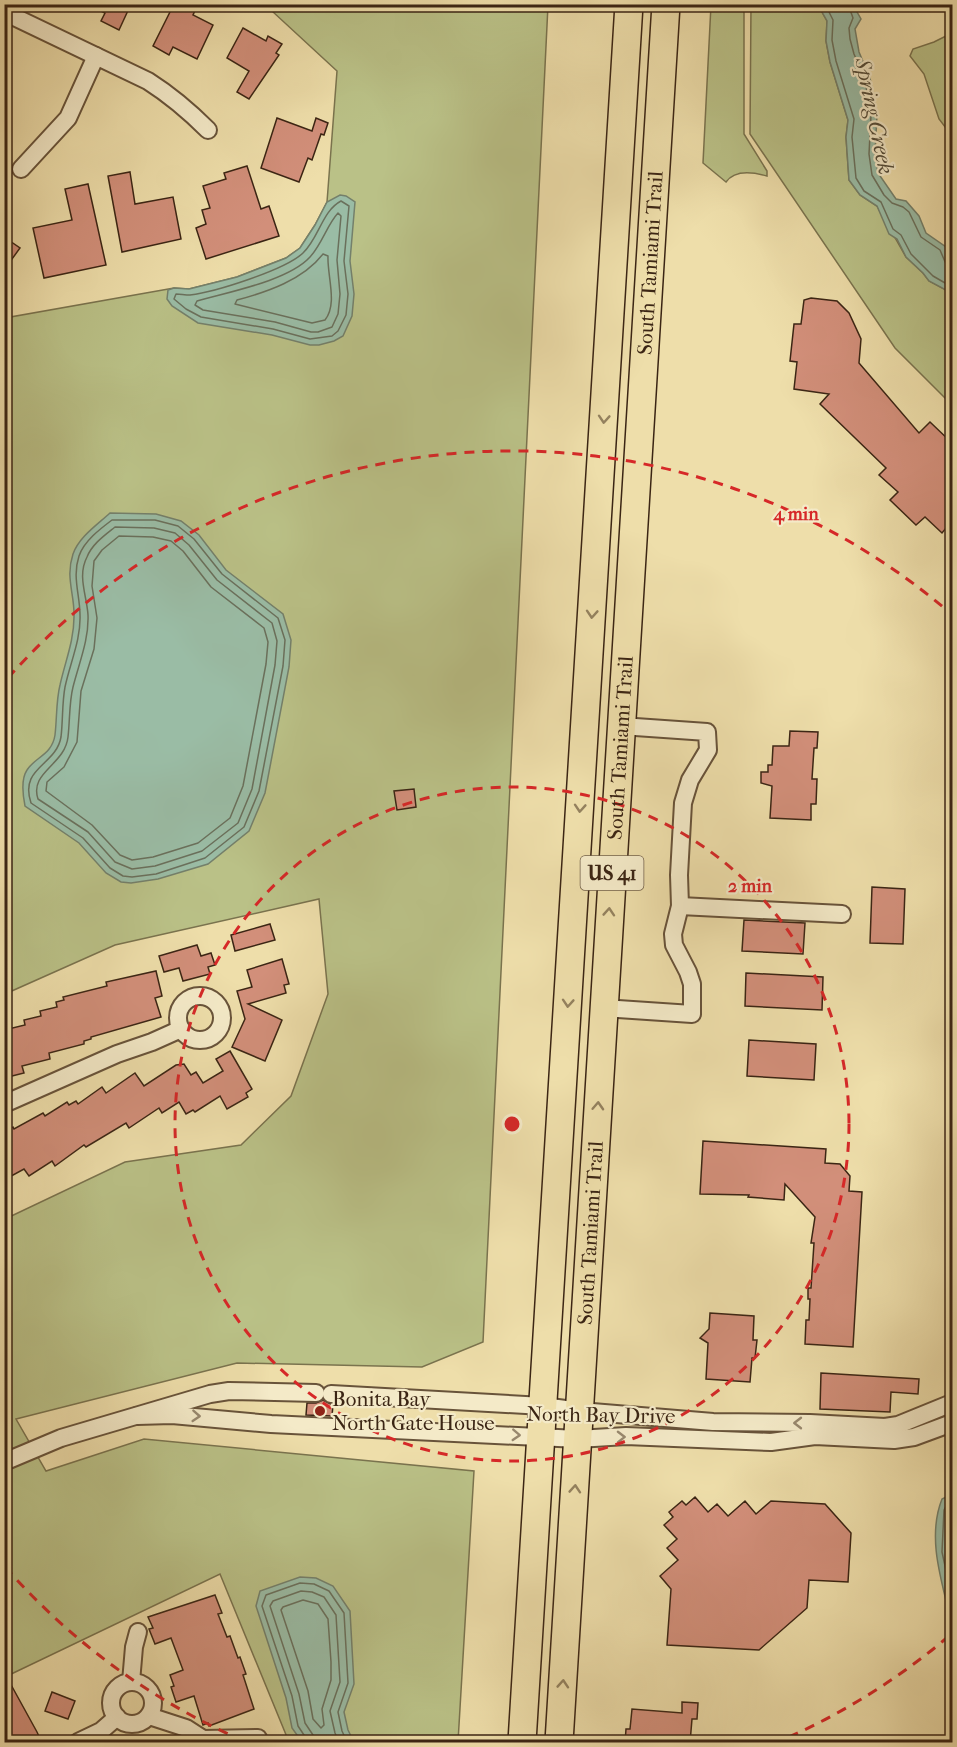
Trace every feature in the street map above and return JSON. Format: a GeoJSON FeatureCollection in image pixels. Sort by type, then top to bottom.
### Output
{"type":"FeatureCollection","features":[{"type":"Feature","properties":{"kind":"main road","name":"South Tamiami Trail"},"geometry":{"type":"LineString","coordinates":[[522,1743],[629,4]]}},
{"type":"Feature","properties":{"kind":"main road","name":"South Tamiami Trail"},"geometry":{"type":"LineString","coordinates":[[559,1743],[666,4]]}},
{"type":"Feature","properties":{"kind":"main road"},"geometry":{"type":"LineString","coordinates":[[625,76],[636,197],[623,413],[627,421],[639,432]]}},
{"type":"Feature","properties":{"kind":"street"},"geometry":{"type":"LineString","coordinates":[[4,12],[148,81],[166,93],[208,130]]}},
{"type":"Feature","properties":{"kind":"street"},"geometry":{"type":"LineString","coordinates":[[21,169],[68,118],[96,56]]}},
{"type":"Feature","properties":{"kind":"street"},"geometry":{"type":"LineString","coordinates":[[603,1008],[692,1014],[692,984],[675,945],[673,934],[680,906],[679,875],[683,803],[690,780],[708,750],[707,732],[621,726]]}},
{"type":"Feature","properties":{"kind":"street"},"geometry":{"type":"LineString","coordinates":[[680,906],[842,914]]}},
{"type":"Feature","properties":{"kind":"street"},"geometry":{"type":"LineString","coordinates":[[4,1104],[117,1054],[181,1029]]}},
{"type":"Feature","properties":{"kind":"street","name":"North Bay Drive"},"geometry":{"type":"LineString","coordinates":[[4,1461],[61,1438],[210,1394],[229,1391],[543,1406],[713,1422],[810,1423],[885,1427],[898,1425],[952,1403]]}},
{"type":"Feature","properties":{"kind":"street"},"geometry":{"type":"LineString","coordinates":[[925,1414],[932,1432]]}},
{"type":"Feature","properties":{"kind":"street","name":"North Bay Drive"},"geometry":{"type":"LineString","coordinates":[[138,1416],[172,1415],[271,1424],[578,1439],[626,1436],[771,1442],[815,1436],[894,1440],[932,1432],[952,1423]]}},
{"type":"Feature","properties":{"kind":"street"},"geometry":{"type":"LineString","coordinates":[[131,1682],[134,1647],[138,1632]]}},
{"type":"Feature","properties":{"kind":"street"},"geometry":{"type":"LineString","coordinates":[[131,1682],[139,1683],[150,1692],[153,1707],[149,1716],[133,1724],[126,1723],[113,1711],[113,1695],[124,1684],[131,1682]]}},
{"type":"Feature","properties":{"kind":"street"},"geometry":{"type":"LineString","coordinates":[[149,1716],[186,1728],[203,1739],[258,1738]]}},
{"type":"Feature","properties":{"kind":"street"},"geometry":{"type":"LineString","coordinates":[[78,1743],[101,1731],[117,1717]]}},
{"type":"Feature","properties":{"kind":"green space"},"geometry":{"type":"Polygon","coordinates":[[[261,5],[548,5],[483,1342],[422,1367],[237,1363],[16,1419],[46,1471],[144,1439],[474,1471],[458,1742],[289,1742],[220,1574],[5,1677],[5,1219],[125,1162],[241,1145],[291,1096],[328,994],[319,899],[115,945],[5,994],[5,318],[174,288],[189,289],[237,277],[286,258],[300,248],[327,202],[337,71],[272,11],[261,5]]]}},
{"type":"Feature","properties":{"kind":"green space"},"geometry":{"type":"Polygon","coordinates":[[[711,5],[744,5],[744,134],[767,171],[767,176],[739,173],[726,182],[703,163],[711,5]]]}},
{"type":"Feature","properties":{"kind":"green space"},"geometry":{"type":"Polygon","coordinates":[[[751,5],[818,5],[827,21],[826,41],[830,62],[848,120],[846,137],[849,180],[860,195],[877,206],[906,257],[929,281],[948,291],[952,298],[952,405],[895,348],[750,134],[751,5]]]}},
{"type":"Feature","properties":{"kind":"green space"},"geometry":{"type":"Polygon","coordinates":[[[952,33],[952,90],[949,116],[952,136],[939,119],[924,74],[910,56],[913,49],[952,33]]]}},
{"type":"Feature","properties":{"kind":"water","name":"Spring Creek"},"geometry":{"type":"Polygon","coordinates":[[[818,5],[853,5],[861,19],[855,29],[859,52],[870,78],[877,115],[875,154],[878,173],[896,199],[906,201],[919,216],[926,233],[946,247],[952,265],[952,298],[948,291],[929,281],[906,257],[897,239],[889,234],[877,206],[860,195],[849,180],[846,137],[848,120],[830,62],[826,41],[827,21],[818,5]]]}},
{"type":"Feature","properties":{"kind":"water"},"geometry":{"type":"Polygon","coordinates":[[[340,195],[355,202],[350,261],[354,294],[352,316],[343,336],[334,341],[310,345],[272,335],[198,323],[172,306],[167,299],[168,290],[189,289],[237,277],[286,258],[300,248],[327,202],[340,195]]]}},
{"type":"Feature","properties":{"kind":"water"},"geometry":{"type":"Polygon","coordinates":[[[110,513],[156,514],[181,521],[199,535],[226,570],[283,614],[291,640],[289,667],[265,793],[249,831],[208,864],[158,879],[131,883],[121,882],[106,873],[79,843],[25,806],[23,793],[27,770],[47,751],[55,735],[59,691],[74,626],[70,579],[73,554],[84,537],[110,513]]]}},
{"type":"Feature","properties":{"kind":"water"},"geometry":{"type":"Polygon","coordinates":[[[952,1494],[952,1625],[938,1562],[936,1530],[937,1514],[942,1499],[952,1494]]]}},
{"type":"Feature","properties":{"kind":"water"},"geometry":{"type":"Polygon","coordinates":[[[300,1577],[316,1578],[333,1586],[350,1611],[354,1684],[344,1712],[348,1730],[354,1742],[302,1742],[292,1728],[286,1698],[256,1606],[260,1591],[300,1577]]]}},
{"type":"Feature","properties":{"kind":"building"},"geometry":{"type":"Polygon","coordinates":[[[87,4],[131,4],[119,30],[101,21],[105,13],[87,4]]]}},
{"type":"Feature","properties":{"kind":"building"},"geometry":{"type":"Polygon","coordinates":[[[174,4],[198,4],[193,15],[213,25],[197,59],[173,47],[169,55],[153,46],[174,4]]]}},
{"type":"Feature","properties":{"kind":"building"},"geometry":{"type":"Polygon","coordinates":[[[243,28],[266,41],[268,36],[282,44],[276,53],[279,55],[249,99],[237,92],[249,71],[227,58],[243,28]]]}},
{"type":"Feature","properties":{"kind":"building"},"geometry":{"type":"Polygon","coordinates":[[[277,118],[312,131],[316,118],[328,123],[324,135],[321,134],[312,160],[308,158],[299,182],[261,168],[277,118]]]}},
{"type":"Feature","properties":{"kind":"building"},"geometry":{"type":"Polygon","coordinates":[[[247,166],[261,209],[269,206],[279,236],[206,259],[196,228],[206,224],[202,210],[210,208],[203,186],[226,179],[224,173],[247,166]]]}},
{"type":"Feature","properties":{"kind":"building"},"geometry":{"type":"Polygon","coordinates":[[[130,172],[135,204],[173,197],[181,239],[122,252],[108,176],[130,172]]]}},
{"type":"Feature","properties":{"kind":"building"},"geometry":{"type":"Polygon","coordinates":[[[88,184],[106,265],[44,278],[33,228],[72,220],[65,189],[88,184]]]}},
{"type":"Feature","properties":{"kind":"building"},"geometry":{"type":"Polygon","coordinates":[[[4,237],[20,248],[4,270],[4,237]]]}},
{"type":"Feature","properties":{"kind":"building"},"geometry":{"type":"Polygon","coordinates":[[[811,298],[837,301],[849,313],[861,339],[859,363],[919,433],[930,422],[952,443],[952,534],[946,528],[942,533],[925,517],[916,525],[890,500],[898,492],[879,475],[886,468],[820,404],[829,394],[794,389],[797,362],[790,361],[794,324],[801,324],[804,300],[811,298]]]}},
{"type":"Feature","properties":{"kind":"building"},"geometry":{"type":"Polygon","coordinates":[[[790,731],[818,732],[817,748],[814,748],[812,779],[817,779],[816,804],[811,804],[811,820],[770,818],[772,786],[761,783],[761,772],[768,772],[768,765],[772,765],[773,746],[789,746],[790,731]]]}},
{"type":"Feature","properties":{"kind":"building"},"geometry":{"type":"Polygon","coordinates":[[[414,789],[416,807],[397,810],[394,791],[414,789]]]}},
{"type":"Feature","properties":{"kind":"building"},"geometry":{"type":"Polygon","coordinates":[[[872,887],[905,889],[903,944],[870,943],[872,887]]]}},
{"type":"Feature","properties":{"kind":"building"},"geometry":{"type":"Polygon","coordinates":[[[744,920],[805,923],[803,954],[742,951],[744,920]]]}},
{"type":"Feature","properties":{"kind":"building"},"geometry":{"type":"Polygon","coordinates":[[[270,924],[275,940],[235,951],[231,935],[270,924]]]}},
{"type":"Feature","properties":{"kind":"building"},"geometry":{"type":"Polygon","coordinates":[[[197,945],[201,956],[211,953],[215,965],[208,967],[210,974],[183,981],[179,968],[164,972],[159,956],[197,945]]]}},
{"type":"Feature","properties":{"kind":"building"},"geometry":{"type":"Polygon","coordinates":[[[282,959],[289,984],[284,985],[286,993],[248,1004],[282,1020],[265,1061],[232,1047],[245,1019],[237,991],[252,987],[247,970],[282,959]]]}},
{"type":"Feature","properties":{"kind":"building"},"geometry":{"type":"Polygon","coordinates":[[[156,971],[162,996],[155,998],[161,1017],[91,1037],[84,1041],[84,1044],[49,1053],[50,1059],[22,1066],[24,1073],[4,1078],[4,1030],[25,1025],[24,1020],[41,1016],[40,1011],[57,1007],[56,1002],[64,1000],[63,997],[107,986],[106,982],[156,971]]]}},
{"type":"Feature","properties":{"kind":"building"},"geometry":{"type":"Polygon","coordinates":[[[746,973],[823,977],[822,1010],[745,1006],[746,973]]]}},
{"type":"Feature","properties":{"kind":"building"},"geometry":{"type":"Polygon","coordinates":[[[749,1040],[816,1044],[814,1080],[747,1076],[749,1040]]]}},
{"type":"Feature","properties":{"kind":"building"},"geometry":{"type":"Polygon","coordinates":[[[230,1051],[252,1089],[246,1093],[248,1097],[227,1109],[220,1096],[195,1112],[193,1110],[186,1114],[179,1102],[162,1113],[159,1108],[129,1128],[126,1123],[86,1147],[84,1145],[55,1166],[52,1161],[29,1176],[24,1169],[4,1180],[4,1133],[13,1127],[14,1129],[43,1113],[45,1116],[67,1102],[69,1105],[76,1101],[78,1104],[102,1087],[106,1093],[135,1073],[144,1086],[176,1065],[184,1064],[191,1075],[196,1072],[203,1083],[223,1071],[216,1059],[230,1051]]]}},
{"type":"Feature","properties":{"kind":"building"},"geometry":{"type":"Polygon","coordinates":[[[703,1141],[826,1149],[825,1163],[840,1164],[850,1176],[849,1191],[862,1192],[853,1347],[805,1344],[806,1320],[809,1320],[808,1288],[811,1288],[814,1243],[811,1243],[815,1217],[785,1184],[784,1200],[748,1197],[749,1195],[700,1194],[703,1141]]]}},
{"type":"Feature","properties":{"kind":"building"},"geometry":{"type":"Polygon","coordinates":[[[710,1313],[754,1316],[753,1340],[757,1340],[755,1358],[752,1358],[750,1382],[706,1379],[708,1343],[700,1338],[709,1329],[710,1313]]]}},
{"type":"Feature","properties":{"kind":"building"},"geometry":{"type":"Polygon","coordinates":[[[821,1373],[919,1379],[918,1394],[891,1392],[890,1412],[820,1409],[821,1373]]]}},
{"type":"Feature","properties":{"kind":"building"},"geometry":{"type":"Polygon","coordinates":[[[323,1400],[333,1405],[332,1416],[306,1415],[307,1403],[323,1400]]]}},
{"type":"Feature","properties":{"kind":"building"},"geometry":{"type":"Polygon","coordinates":[[[695,1497],[708,1512],[717,1504],[728,1516],[745,1501],[756,1514],[771,1501],[825,1504],[851,1533],[848,1582],[809,1580],[807,1608],[759,1650],[667,1645],[671,1589],[660,1576],[678,1560],[667,1548],[677,1539],[664,1525],[673,1517],[669,1512],[682,1501],[686,1505],[695,1497]]]}},
{"type":"Feature","properties":{"kind":"building"},"geometry":{"type":"Polygon","coordinates":[[[215,1595],[222,1613],[218,1614],[227,1637],[230,1636],[246,1674],[243,1675],[254,1709],[209,1726],[208,1723],[203,1725],[194,1696],[176,1702],[170,1675],[183,1670],[171,1638],[155,1644],[149,1629],[153,1628],[148,1617],[215,1595]]]}},
{"type":"Feature","properties":{"kind":"building"},"geometry":{"type":"Polygon","coordinates":[[[4,1672],[42,1743],[16,1743],[13,1738],[4,1742],[4,1672]]]}},
{"type":"Feature","properties":{"kind":"building"},"geometry":{"type":"Polygon","coordinates":[[[52,1692],[75,1701],[68,1719],[45,1711],[52,1692]]]}},
{"type":"Feature","properties":{"kind":"building"},"geometry":{"type":"Polygon","coordinates":[[[682,1702],[698,1703],[697,1719],[692,1719],[690,1743],[625,1743],[626,1729],[630,1729],[632,1709],[682,1713],[682,1702]]]}},
{"type":"Feature","properties":{"kind":"place","name":"Bonita Bay North Gate House"},"geometry":{"type":"Point","coordinates":[320,1411]}}]}
